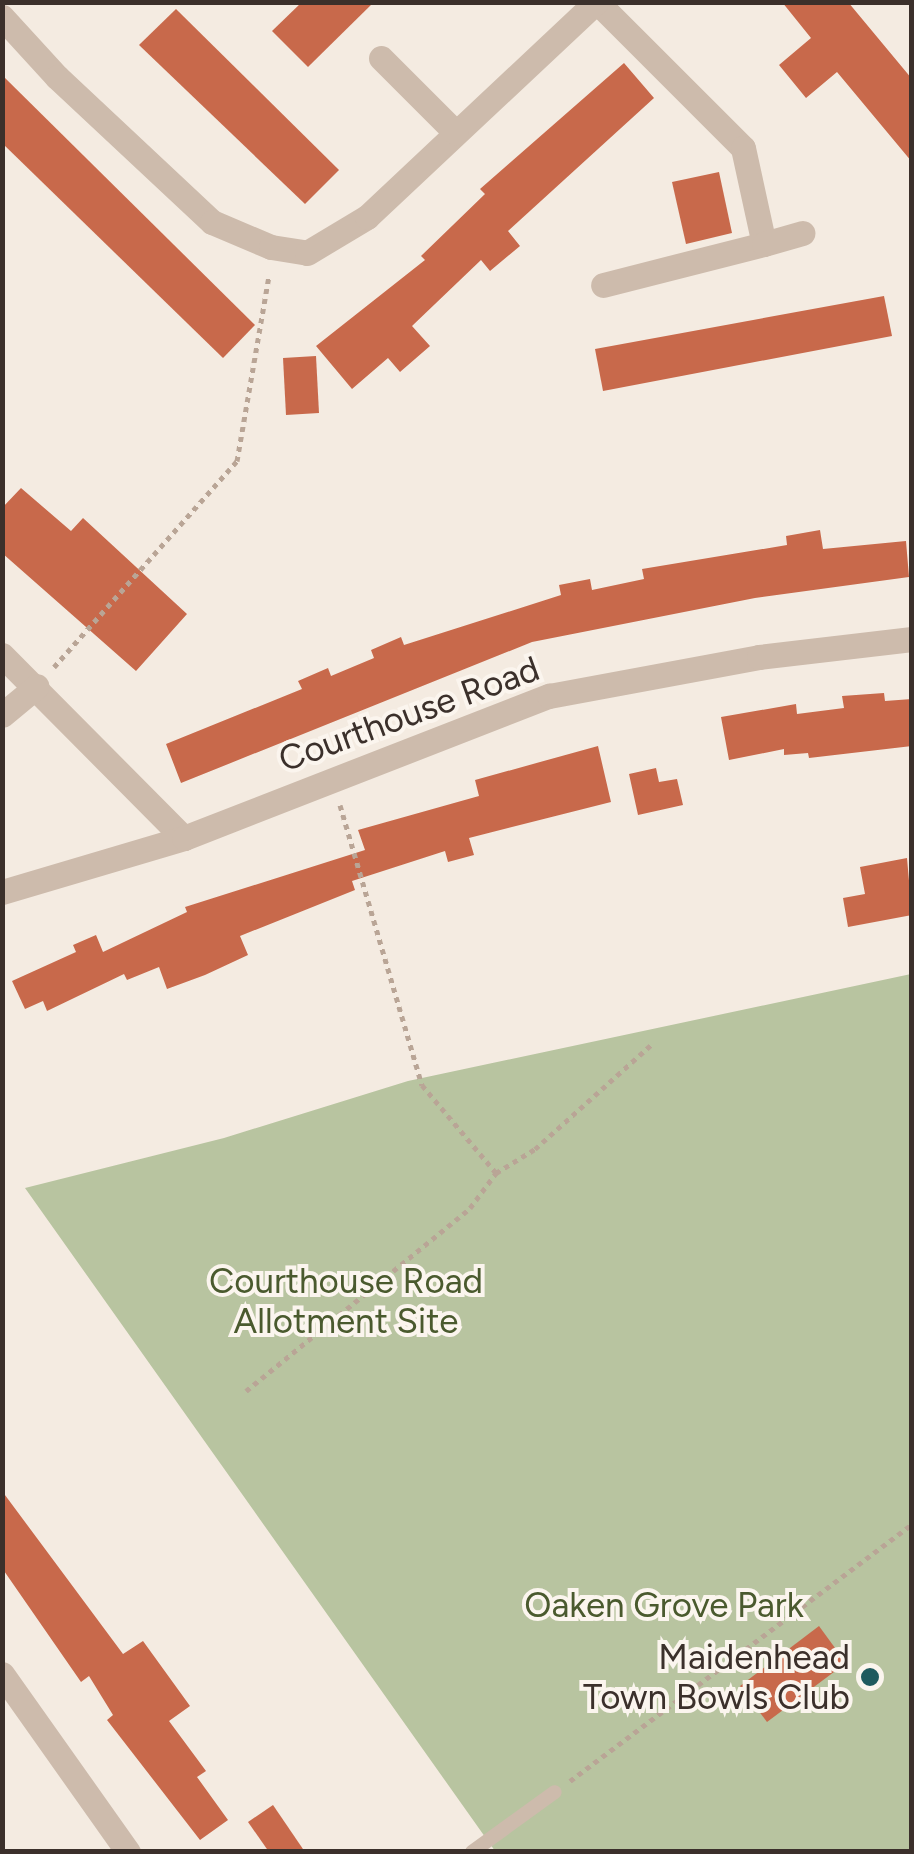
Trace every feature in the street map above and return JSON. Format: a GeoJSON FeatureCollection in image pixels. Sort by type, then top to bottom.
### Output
{"type":"FeatureCollection","features":[{"type":"Feature","properties":{"kind":"street"},"geometry":{"type":"LineString","coordinates":[[2,17],[212,222],[271,247],[307,254],[366,217],[596,2],[742,148],[764,244]]}},
{"type":"Feature","properties":{"kind":"street"},"geometry":{"type":"LineString","coordinates":[[381,58],[455,132]]}},
{"type":"Feature","properties":{"kind":"street"},"geometry":{"type":"LineString","coordinates":[[603,285],[802,233]]}},
{"type":"Feature","properties":{"kind":"street","name":"Courthouse Road"},"geometry":{"type":"LineString","coordinates":[[2,892],[184,838],[549,696],[759,657],[912,639]]}},
{"type":"Feature","properties":{"kind":"street"},"geometry":{"type":"LineString","coordinates":[[2,654],[184,838]]}},
{"type":"Feature","properties":{"kind":"street"},"geometry":{"type":"LineString","coordinates":[[2,715],[37,686]]}},
{"type":"Feature","properties":{"kind":"street"},"geometry":{"type":"LineString","coordinates":[[2,1674],[128,1852]]}},
{"type":"Feature","properties":{"kind":"lane"},"geometry":{"type":"LineString","coordinates":[[472,1852],[555,1792]]}},
{"type":"Feature","properties":{"kind":"path"},"geometry":{"type":"LineString","coordinates":[[37,686],[237,461],[271,247]]}},
{"type":"Feature","properties":{"kind":"path"},"geometry":{"type":"LineString","coordinates":[[332,778],[422,1084],[496,1173]]}},
{"type":"Feature","properties":{"kind":"path"},"geometry":{"type":"LineString","coordinates":[[246,1391],[470,1208],[496,1173],[534,1149],[652,1044]]}},
{"type":"Feature","properties":{"kind":"path"},"geometry":{"type":"LineString","coordinates":[[555,1792],[912,1524]]}},
{"type":"Feature","properties":{"kind":"green space"},"geometry":{"type":"Polygon","coordinates":[[[911,974],[911,1851],[495,1851],[25,1188],[224,1138],[408,1081],[911,974]]]}},
{"type":"Feature","properties":{"kind":"building"},"geometry":{"type":"Polygon","coordinates":[[[302,2],[374,2],[308,67],[272,31],[302,2]]]}},
{"type":"Feature","properties":{"kind":"building"},"geometry":{"type":"Polygon","coordinates":[[[782,2],[848,2],[912,79],[912,162],[837,72],[806,98],[779,65],[811,38],[782,2]]]}},
{"type":"Feature","properties":{"kind":"building"},"geometry":{"type":"Polygon","coordinates":[[[176,9],[339,170],[305,204],[139,45],[176,9]]]}},
{"type":"Feature","properties":{"kind":"building"},"geometry":{"type":"Polygon","coordinates":[[[624,63],[654,98],[508,231],[520,246],[490,271],[481,260],[412,326],[430,346],[400,372],[388,358],[352,389],[316,346],[425,260],[421,256],[485,194],[480,189],[624,63]]]}},
{"type":"Feature","properties":{"kind":"building"},"geometry":{"type":"Polygon","coordinates":[[[2,75],[255,325],[223,358],[2,143],[2,75]]]}},
{"type":"Feature","properties":{"kind":"building"},"geometry":{"type":"Polygon","coordinates":[[[719,172],[732,233],[686,244],[672,182],[719,172]]]}},
{"type":"Feature","properties":{"kind":"building"},"geometry":{"type":"Polygon","coordinates":[[[884,296],[892,336],[603,391],[595,349],[884,296]]]}},
{"type":"Feature","properties":{"kind":"building"},"geometry":{"type":"Polygon","coordinates":[[[316,356],[319,413],[286,415],[283,358],[316,356]]]}},
{"type":"Feature","properties":{"kind":"building"},"geometry":{"type":"Polygon","coordinates":[[[21,488],[71,531],[83,518],[187,614],[136,671],[2,553],[2,508],[21,488]]]}},
{"type":"Feature","properties":{"kind":"building"},"geometry":{"type":"Polygon","coordinates":[[[820,530],[823,549],[906,541],[909,577],[755,598],[532,642],[181,783],[166,744],[302,689],[298,681],[328,668],[331,676],[374,658],[371,650],[401,637],[404,645],[561,595],[559,585],[590,579],[592,590],[644,579],[642,569],[787,545],[786,536],[820,530]]]}},
{"type":"Feature","properties":{"kind":"building"},"geometry":{"type":"Polygon","coordinates":[[[884,693],[885,701],[912,699],[912,746],[809,758],[808,753],[784,755],[784,749],[729,760],[721,717],[796,704],[797,714],[844,708],[842,696],[884,693]]]}},
{"type":"Feature","properties":{"kind":"building"},"geometry":{"type":"Polygon","coordinates":[[[598,746],[611,802],[469,838],[474,855],[448,862],[445,851],[352,881],[355,890],[240,936],[248,955],[205,975],[167,989],[159,967],[127,980],[124,974],[47,1011],[43,1001],[25,1009],[12,981],[76,952],[73,945],[96,935],[103,952],[187,912],[185,907],[365,850],[358,830],[479,796],[475,780],[598,746]]]}},
{"type":"Feature","properties":{"kind":"building"},"geometry":{"type":"Polygon","coordinates":[[[656,768],[659,782],[677,779],[683,805],[638,815],[629,774],[656,768]]]}},
{"type":"Feature","properties":{"kind":"building"},"geometry":{"type":"Polygon","coordinates":[[[907,858],[912,915],[848,927],[843,898],[865,894],[860,867],[907,858]]]}},
{"type":"Feature","properties":{"kind":"building"},"geometry":{"type":"Polygon","coordinates":[[[2,1491],[123,1654],[143,1641],[190,1706],[169,1721],[206,1771],[197,1777],[228,1820],[200,1840],[107,1720],[113,1715],[89,1676],[81,1682],[2,1568],[2,1491]]]}},
{"type":"Feature","properties":{"kind":"building"},"geometry":{"type":"Polygon","coordinates":[[[819,1626],[846,1663],[767,1722],[740,1686],[819,1626]]]}},
{"type":"Feature","properties":{"kind":"building"},"geometry":{"type":"Polygon","coordinates":[[[273,1805],[305,1852],[269,1852],[248,1822],[273,1805]]]}},
{"type":"Feature","properties":{"kind":"place","name":"Maidenhead Town Bowls Club"},"geometry":{"type":"Point","coordinates":[870,1677]}},
{"type":"Feature","properties":{"kind":"park label","name":"Courthouse Road Allotment Site"},"geometry":{"type":"Point","coordinates":[346,1301]}},
{"type":"Feature","properties":{"kind":"park label","name":"Oaken Grove Park"},"geometry":{"type":"Point","coordinates":[664,1605]}}]}
